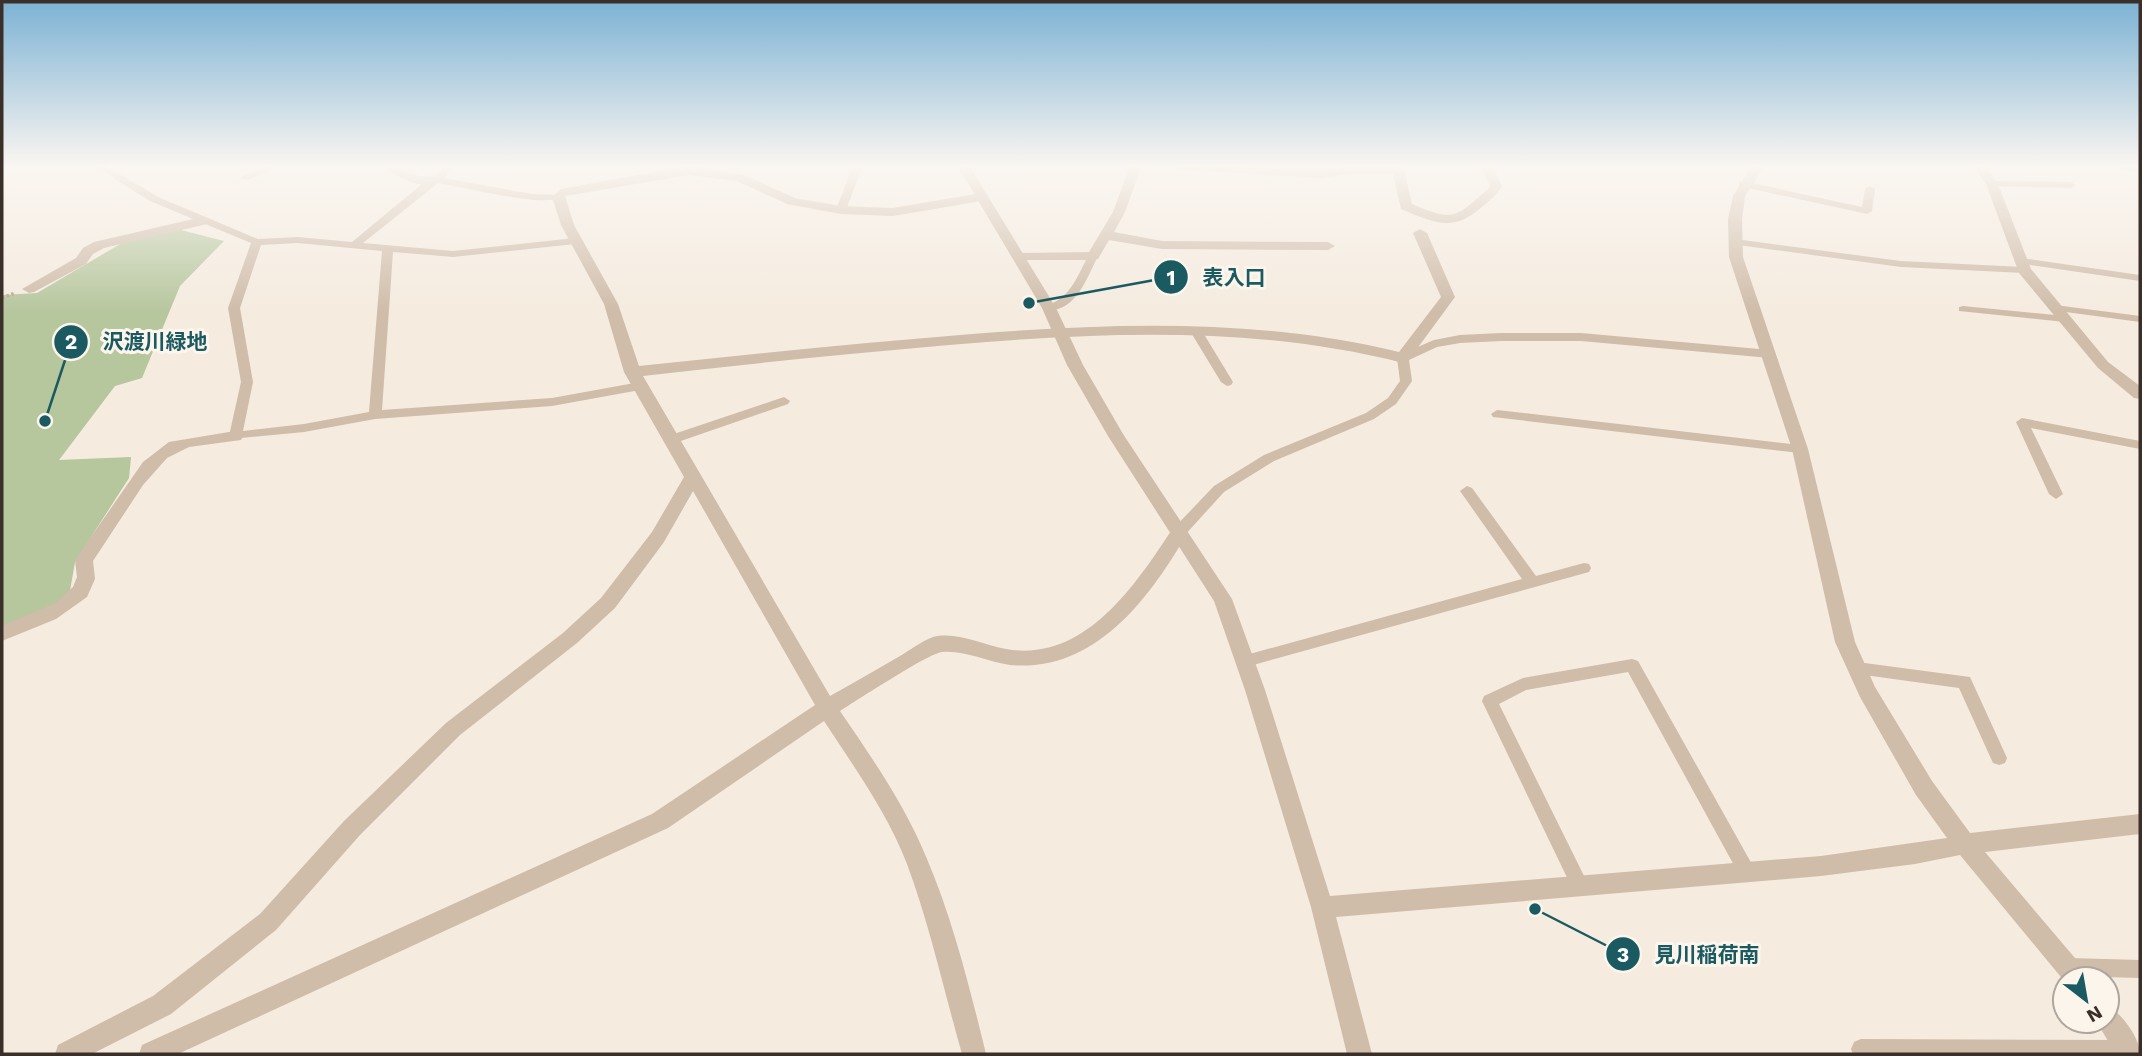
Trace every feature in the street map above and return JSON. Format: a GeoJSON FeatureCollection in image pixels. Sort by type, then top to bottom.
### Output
{"type":"FeatureCollection","features":[{"type":"Feature","properties":{"kind":"street"},"geometry":{"type":"LineString","coordinates":[[562,214],[575,242],[595,269],[610,302],[632,372],[691,479],[827,708],[883,793],[917,861],[941,933],[974,1054]]}},
{"type":"Feature","properties":{"kind":"street"},"geometry":{"type":"LineString","coordinates":[[992,214],[1049,308],[1075,365],[1116,436],[1223,599],[1246,661],[1322,907],[1359,1054]]}},
{"type":"Feature","properties":{"kind":"street"},"geometry":{"type":"LineString","coordinates":[[1019,257],[1093,256],[1118,214]]}},
{"type":"Feature","properties":{"kind":"street"},"geometry":{"type":"LineString","coordinates":[[1425,214],[1452,222],[1466,214]]}},
{"type":"Feature","properties":{"kind":"street"},"geometry":{"type":"LineString","coordinates":[[1736,214],[1736,257],[1800,449],[1845,642],[1899,747],[1965,844],[2067,965]]}},
{"type":"Feature","properties":{"kind":"street"},"geometry":{"type":"LineString","coordinates":[[2003,214],[2022,266],[2103,365],[2140,394]]}},
{"type":"Feature","properties":{"kind":"street"},"geometry":{"type":"LineString","coordinates":[[29,289],[81,261],[88,251],[99,245],[202,221]]}},
{"type":"Feature","properties":{"kind":"street"},"geometry":{"type":"LineString","coordinates":[[632,372],[874,346],[1143,328],[1294,335],[1403,358],[1447,297],[1420,233]]}},
{"type":"Feature","properties":{"kind":"street"},"geometry":{"type":"LineString","coordinates":[[1106,235],[1162,246],[1328,246]]}},
{"type":"Feature","properties":{"kind":"street"},"geometry":{"type":"LineString","coordinates":[[2,634],[55,612],[82,590],[86,579],[83,559],[101,540],[140,477],[167,450],[193,442],[234,436]]}},
{"type":"Feature","properties":{"kind":"street"},"geometry":{"type":"LineString","coordinates":[[67,1054],[162,1005],[268,922],[352,828],[432,748],[608,603],[658,537],[691,479]]}},
{"type":"Feature","properties":{"kind":"street"},"geometry":{"type":"LineString","coordinates":[[151,1054],[660,821],[827,708],[936,644],[962,645],[1008,657],[1043,658],[1069,650],[1096,634],[1144,585],[1180,533]]}},
{"type":"Feature","properties":{"kind":"street"},"geometry":{"type":"LineString","coordinates":[[1322,907],[1747,872],[1915,854],[1965,844],[2140,824]]}},
{"type":"Feature","properties":{"kind":"street"},"geometry":{"type":"LineString","coordinates":[[2118,1035],[2130,1052]]}},
{"type":"Feature","properties":{"kind":"lane"},"geometry":{"type":"LineString","coordinates":[[187,214],[257,242],[298,240],[453,254],[575,242]]}},
{"type":"Feature","properties":{"kind":"lane"},"geometry":{"type":"LineString","coordinates":[[354,245],[391,214]]}},
{"type":"Feature","properties":{"kind":"lane"},"geometry":{"type":"LineString","coordinates":[[257,242],[233,308],[247,382],[234,436],[304,428],[375,415],[540,403],[640,386]]}},
{"type":"Feature","properties":{"kind":"lane"},"geometry":{"type":"LineString","coordinates":[[1735,242],[1901,264],[2022,266],[2140,278]]}},
{"type":"Feature","properties":{"kind":"lane"},"geometry":{"type":"LineString","coordinates":[[375,415],[381,376],[379,348],[388,249]]}},
{"type":"Feature","properties":{"kind":"lane"},"geometry":{"type":"LineString","coordinates":[[1049,308],[1063,305],[1070,298],[1093,256]]}},
{"type":"Feature","properties":{"kind":"lane"},"geometry":{"type":"LineString","coordinates":[[1963,309],[2140,319]]}},
{"type":"Feature","properties":{"kind":"lane"},"geometry":{"type":"LineString","coordinates":[[1196,331],[1227,382]]}},
{"type":"Feature","properties":{"kind":"lane"},"geometry":{"type":"LineString","coordinates":[[1180,533],[1219,489],[1269,458],[1370,416],[1392,401],[1406,381],[1403,358],[1434,344],[1460,339],[1501,337],[1581,337],[1770,354]]}},
{"type":"Feature","properties":{"kind":"lane"},"geometry":{"type":"LineString","coordinates":[[670,440],[783,401]]}},
{"type":"Feature","properties":{"kind":"lane"},"geometry":{"type":"LineString","coordinates":[[1497,414],[1800,449]]}},
{"type":"Feature","properties":{"kind":"lane"},"geometry":{"type":"LineString","coordinates":[[2056,494],[2022,422],[2140,445]]}},
{"type":"Feature","properties":{"kind":"lane"},"geometry":{"type":"LineString","coordinates":[[1467,491],[1532,582]]}},
{"type":"Feature","properties":{"kind":"lane"},"geometry":{"type":"LineString","coordinates":[[1246,661],[1584,568]]}},
{"type":"Feature","properties":{"kind":"lane"},"geometry":{"type":"LineString","coordinates":[[1580,886],[1490,701],[1523,684],[1632,665],[1747,872]]}},
{"type":"Feature","properties":{"kind":"lane"},"geometry":{"type":"LineString","coordinates":[[1857,668],[1964,682],[1999,758]]}},
{"type":"Feature","properties":{"kind":"lane"},"geometry":{"type":"LineString","coordinates":[[2121,970],[2140,969]]}},
{"type":"Feature","properties":{"kind":"lane"},"geometry":{"type":"LineString","coordinates":[[1861,1049],[2130,1052]]}},
{"type":"Feature","properties":{"kind":"green space"},"geometry":{"type":"Polygon","coordinates":[[[173,228],[224,241],[180,286],[142,378],[115,386],[59,460],[131,457],[129,478],[75,562],[70,591],[53,610],[2,631],[2,295],[37,293],[127,240],[173,228]]]}},
{"type":"Feature","properties":{"kind":"place","name":"表入口"},"geometry":{"type":"Point","coordinates":[1029,303]}},
{"type":"Feature","properties":{"kind":"place","name":"沢渡川緑地"},"geometry":{"type":"Point","coordinates":[45,421]}},
{"type":"Feature","properties":{"kind":"place","name":"見川稲荷南"},"geometry":{"type":"Point","coordinates":[1535,909]}}]}
